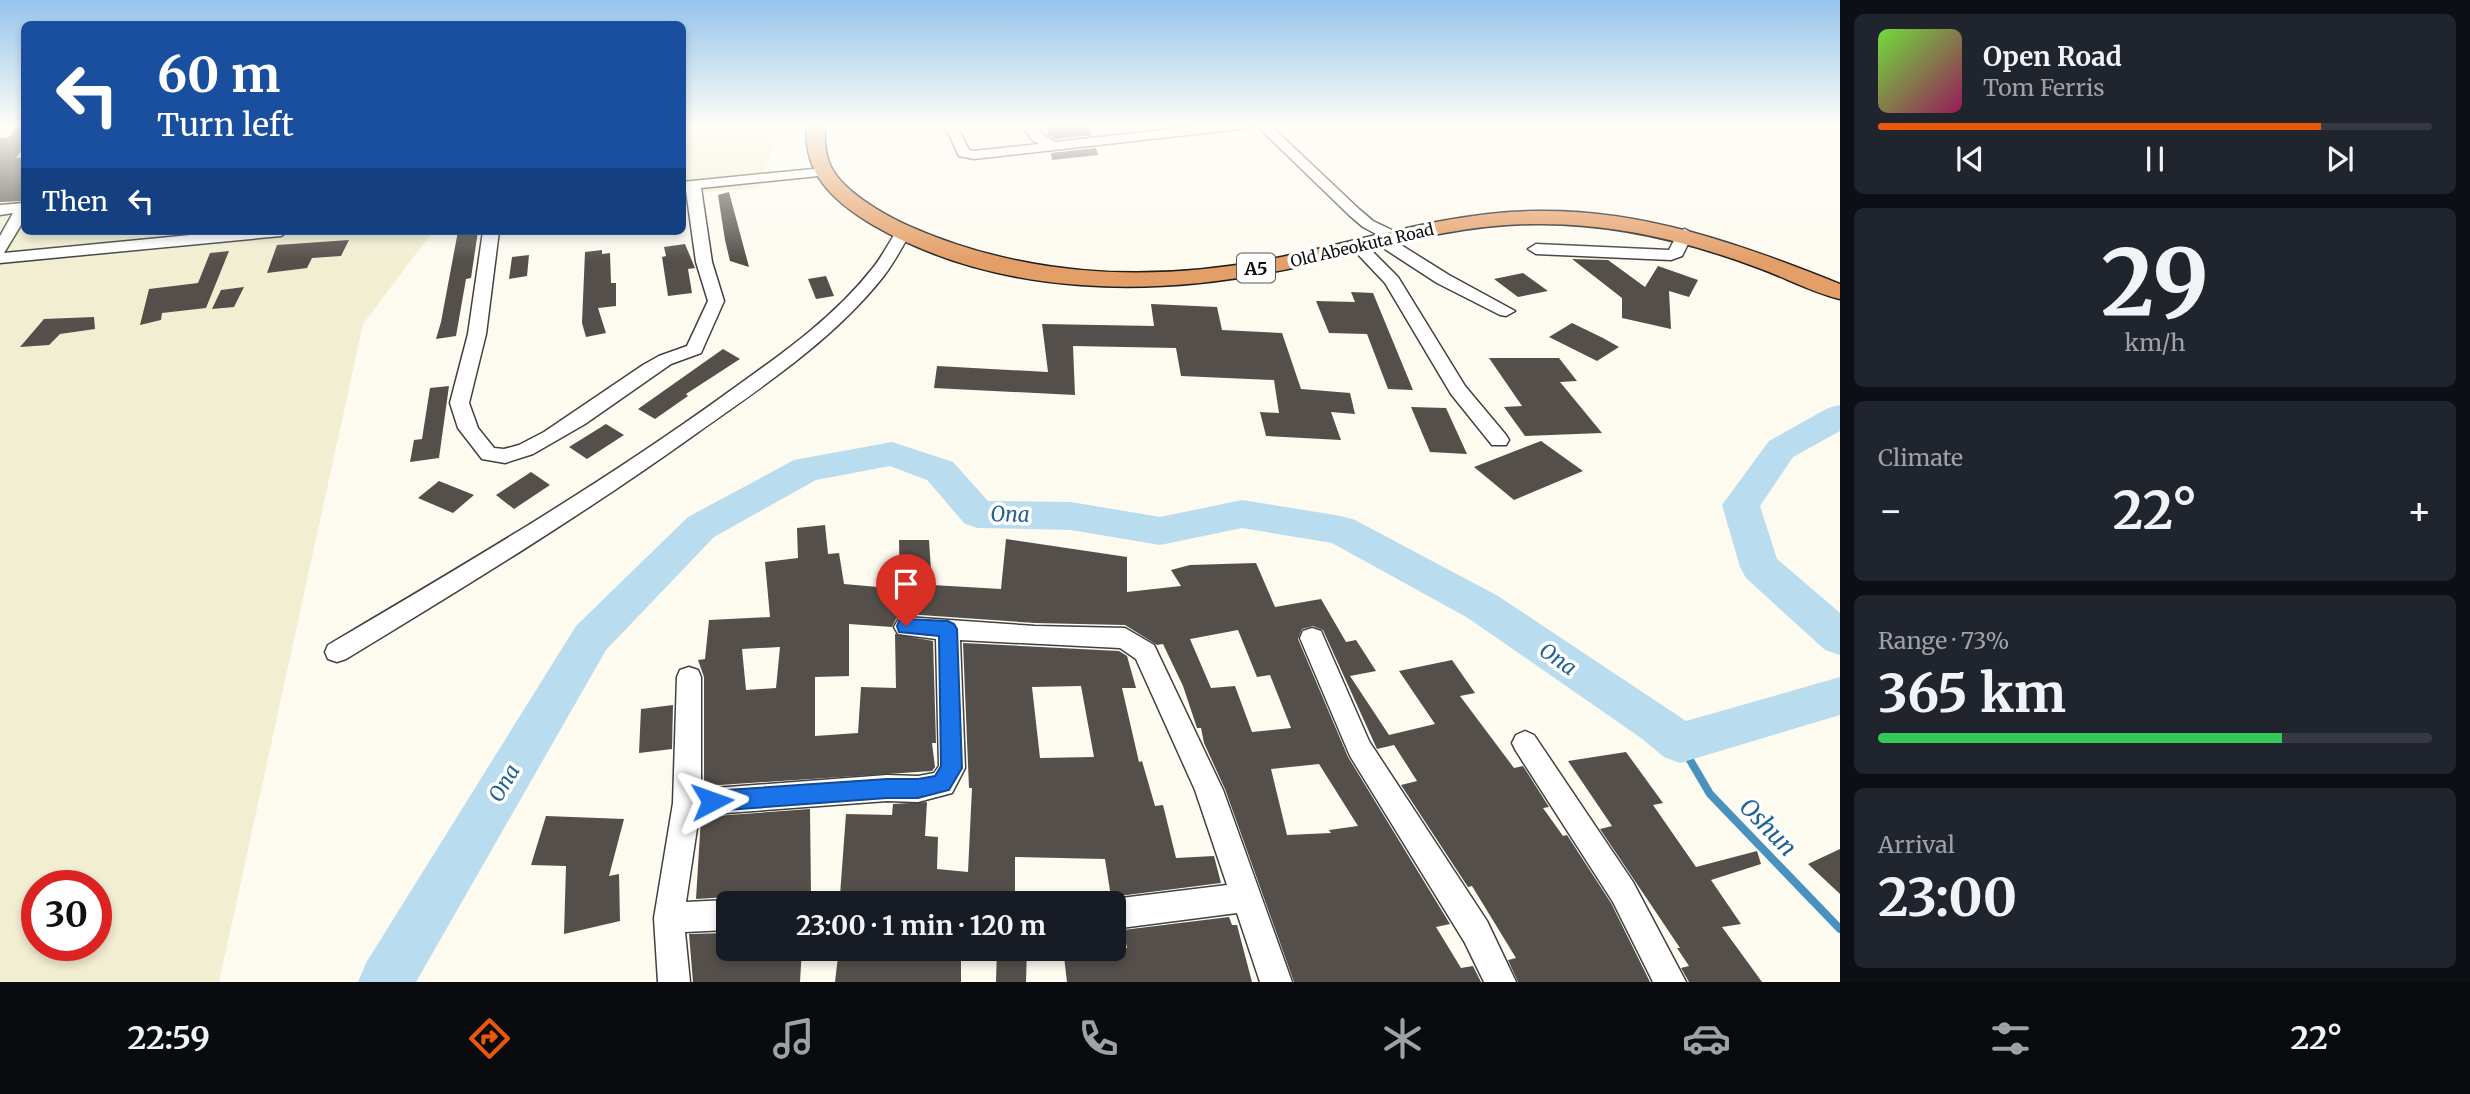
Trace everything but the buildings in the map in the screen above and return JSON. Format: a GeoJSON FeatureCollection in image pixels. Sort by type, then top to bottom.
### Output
{"type":"FeatureCollection","features":[{"type":"Feature","properties":{"kind":"highway","name":"Old Abeokuta Road"},"geometry":{"type":"LineString","coordinates":[[824,170],[852,201],[903,232],[945,251],[1035,273],[1146,280],[1211,275],[1264,267],[1386,238],[1484,220],[1542,217],[1632,223],[1685,234],[1757,258],[1840,292]]}},
{"type":"Feature","properties":{"kind":"street"},"geometry":{"type":"LineString","coordinates":[[490,235],[475,346],[460,393],[460,409],[471,434],[489,454],[503,456],[531,447],[567,427],[665,360],[688,355],[695,349],[716,301],[704,262],[686,182],[789,170]]}},
{"type":"Feature","properties":{"kind":"street"},"geometry":{"type":"LineString","coordinates":[[1310,170],[1354,212],[1434,274],[1506,311]]}},
{"type":"Feature","properties":{"kind":"street"},"geometry":{"type":"LineString","coordinates":[[0,210],[21,208]]}},
{"type":"Feature","properties":{"kind":"street"},"geometry":{"type":"LineString","coordinates":[[0,249],[21,213]]}},
{"type":"Feature","properties":{"kind":"street"},"geometry":{"type":"LineString","coordinates":[[337,652],[530,536],[672,443],[792,355],[879,272],[903,232]]}},
{"type":"Feature","properties":{"kind":"street"},"geometry":{"type":"LineString","coordinates":[[1536,249],[1671,255],[1676,253],[1685,234]]}},
{"type":"Feature","properties":{"kind":"street"},"geometry":{"type":"LineString","coordinates":[[0,258],[239,235]]}},
{"type":"Feature","properties":{"kind":"street"},"geometry":{"type":"LineString","coordinates":[[1357,245],[1392,281],[1458,390],[1499,440]]}},
{"type":"Feature","properties":{"kind":"street"},"geometry":{"type":"LineString","coordinates":[[906,626],[1035,636],[1125,638],[1145,652],[1209,790],[1276,982]]}},
{"type":"Feature","properties":{"kind":"street"},"geometry":{"type":"LineString","coordinates":[[687,803],[887,788],[918,789],[942,784],[951,768],[948,629]]}},
{"type":"Feature","properties":{"kind":"street"},"geometry":{"type":"LineString","coordinates":[[1312,638],[1359,748],[1476,932],[1500,982]]}},
{"type":"Feature","properties":{"kind":"street"},"geometry":{"type":"LineString","coordinates":[[674,982],[669,918],[687,803],[689,677]]}},
{"type":"Feature","properties":{"kind":"street"},"geometry":{"type":"LineString","coordinates":[[1525,743],[1623,892],[1670,982]]}},
{"type":"Feature","properties":{"kind":"street"},"geometry":{"type":"LineString","coordinates":[[1126,913],[1245,897]]}},
{"type":"Feature","properties":{"kind":"street"},"geometry":{"type":"LineString","coordinates":[[669,918],[716,916]]}},
{"type":"Feature","properties":{"kind":"shaded area"},"geometry":{"type":"Polygon","coordinates":[[[0,170],[21,170],[21,235],[430,235],[363,324],[219,982],[0,982],[0,170]]]}},
{"type":"Feature","properties":{"kind":"shaded area"},"geometry":{"type":"Polygon","coordinates":[[[686,170],[765,170],[760,188],[686,194],[686,170]]]}},
{"type":"Feature","properties":{"kind":"waterway","name":"Ona"},"geometry":{"type":"LineString","coordinates":[[1840,416],[1781,449],[1741,505],[1760,567],[1840,638]]}},
{"type":"Feature","properties":{"kind":"waterway","name":"Ona"},"geometry":{"type":"LineString","coordinates":[[385,982],[591,638],[701,527],[807,469],[892,454],[940,471],[978,514],[1071,516],[1160,531],[1242,514],[1341,530],[1483,607],[1657,724],[1680,743],[1840,696]]}},
{"type":"Feature","properties":{"kind":"waterway","name":"Oshun"},"geometry":{"type":"LineString","coordinates":[[1680,743],[1710,794],[1840,929]]}},
{"type":"Feature","properties":{"kind":"route"},"geometry":{"type":"LineString","coordinates":[[712,801],[887,788],[918,789],[942,784],[951,768],[948,629],[906,626]]}}]}
